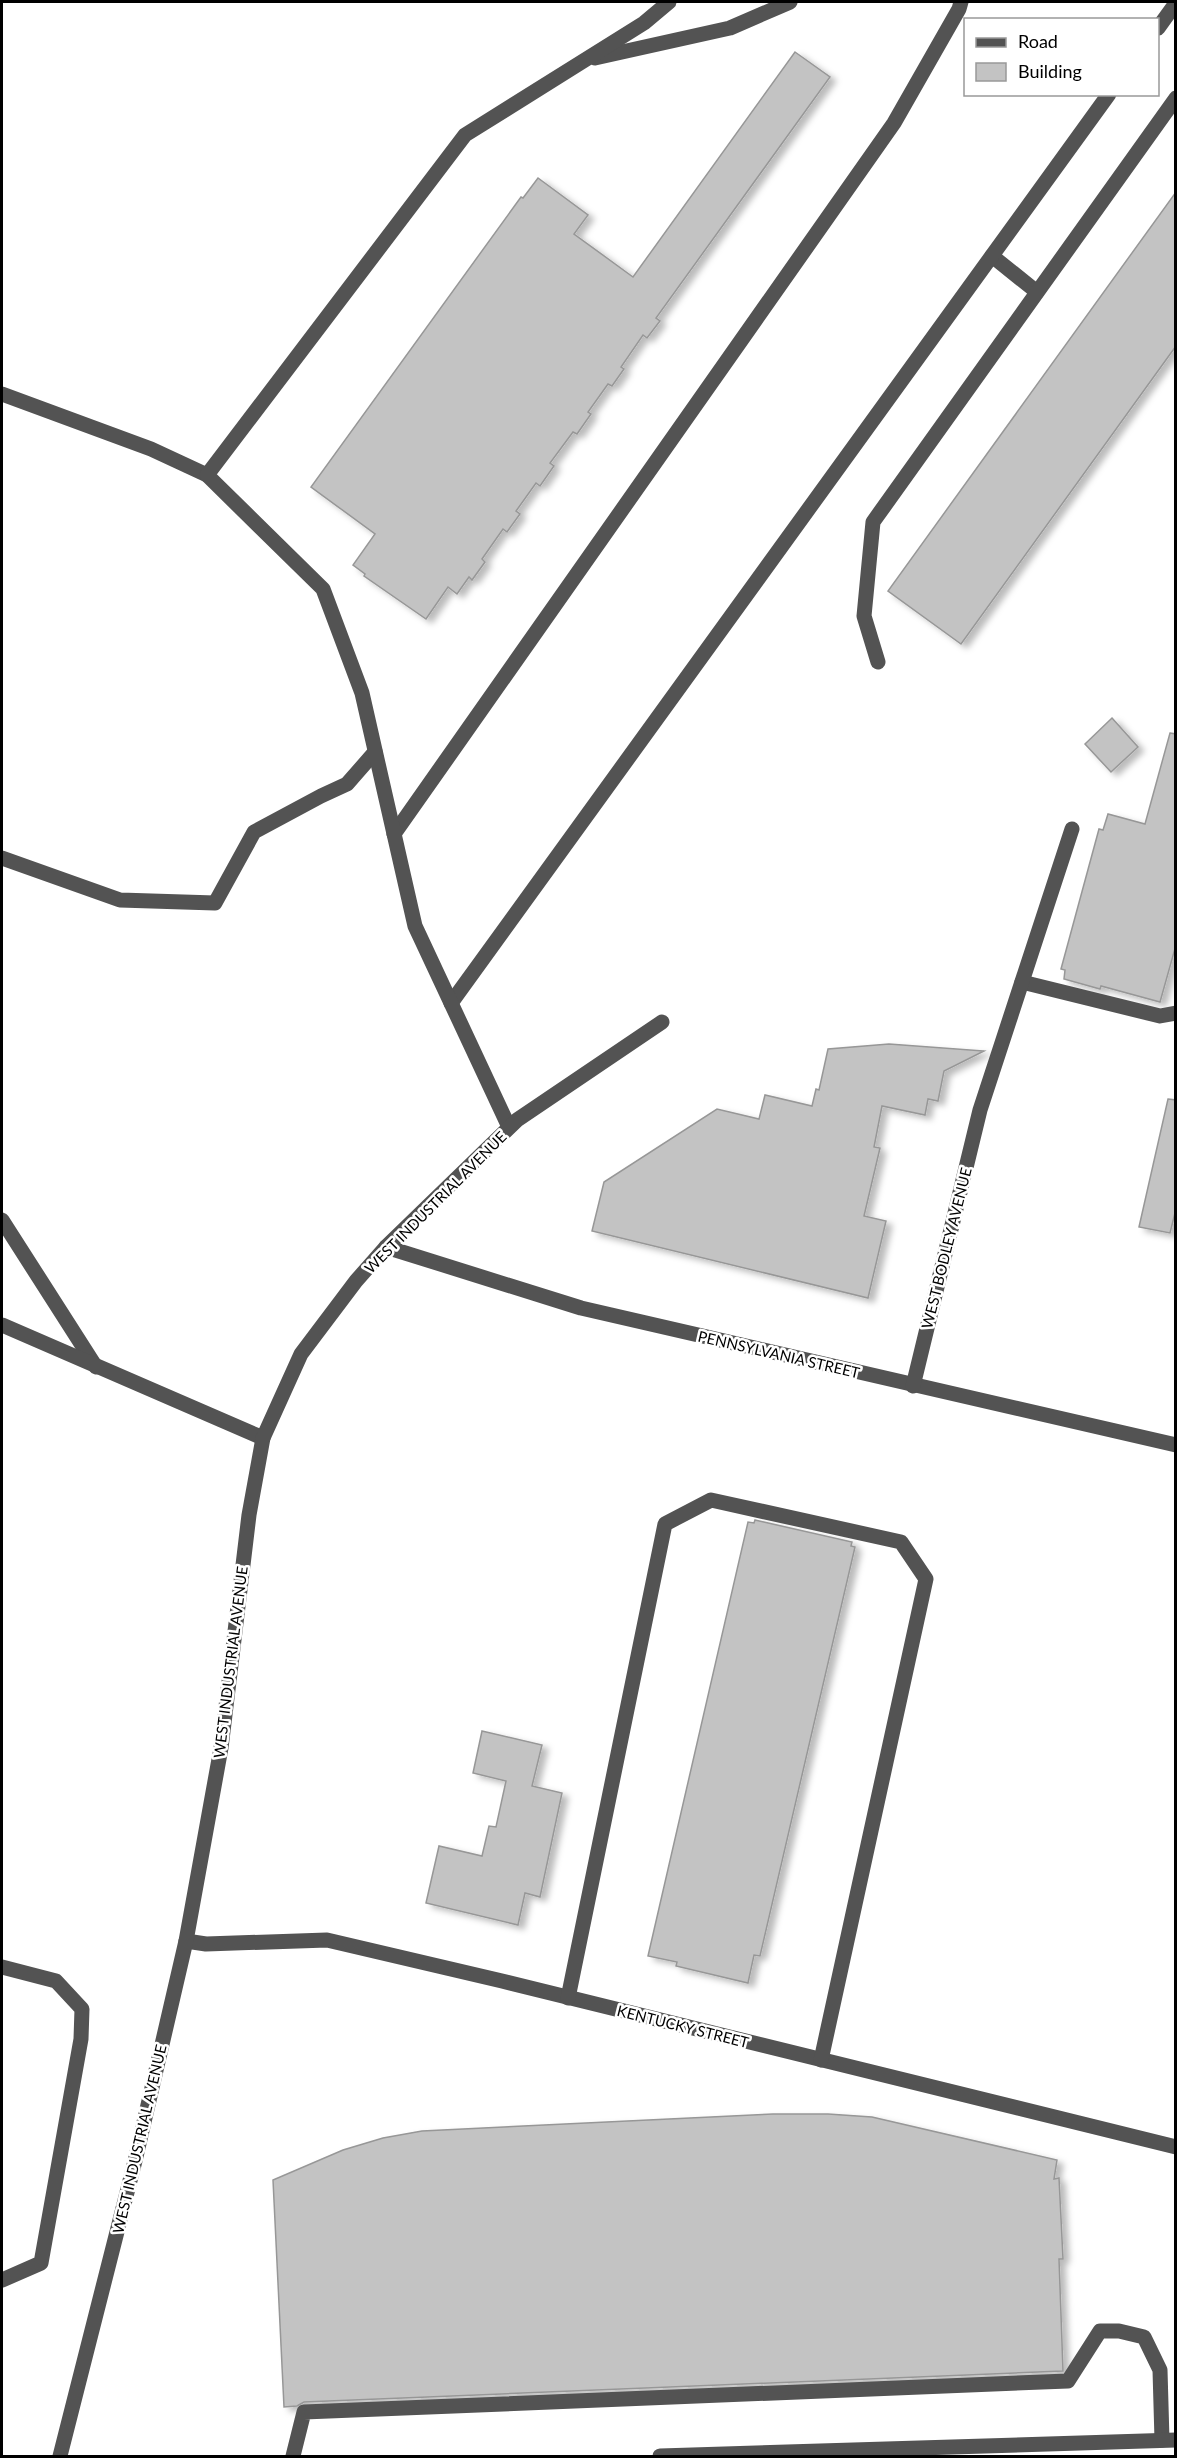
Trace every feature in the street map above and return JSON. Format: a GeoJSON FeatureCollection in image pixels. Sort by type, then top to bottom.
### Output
{"type":"FeatureCollection","features":[{"type":"Feature","properties":{"kind":"street"},"geometry":{"type":"LineString","coordinates":[[207,475],[465,135],[644,23],[669,2]]}},
{"type":"Feature","properties":{"kind":"street"},"geometry":{"type":"LineString","coordinates":[[584,61],[730,28],[790,2]]}},
{"type":"Feature","properties":{"kind":"street"},"geometry":{"type":"LineString","coordinates":[[394,834],[894,123],[961,2]]}},
{"type":"Feature","properties":{"kind":"street"},"geometry":{"type":"LineString","coordinates":[[1159,27],[1176,3]]}},
{"type":"Feature","properties":{"kind":"street"},"geometry":{"type":"LineString","coordinates":[[451,1003],[1108,96]]}},
{"type":"Feature","properties":{"kind":"street"},"geometry":{"type":"LineString","coordinates":[[878,662],[864,616],[873,522],[1176,98]]}},
{"type":"Feature","properties":{"kind":"street"},"geometry":{"type":"LineString","coordinates":[[992,256],[1037,292]]}},
{"type":"Feature","properties":{"kind":"street"},"geometry":{"type":"LineString","coordinates":[[2,394],[151,449],[207,475],[323,589],[362,693],[415,926],[509,1127]]}},
{"type":"Feature","properties":{"kind":"street"},"geometry":{"type":"LineString","coordinates":[[2,858],[120,900],[215,903],[254,832],[347,784],[375,752]]}},
{"type":"Feature","properties":{"kind":"street","name":"WEST BODLEY AVENUE"},"geometry":{"type":"LineString","coordinates":[[913,1386],[980,1110],[1071,829]]}},
{"type":"Feature","properties":{"kind":"street"},"geometry":{"type":"LineString","coordinates":[[1022,982],[1161,1016],[1176,1013]]}},
{"type":"Feature","properties":{"kind":"street","name":"WEST INDUSTRIAL AVENUE"},"geometry":{"type":"LineString","coordinates":[[60,2457],[135,2161],[186,1941],[221,1748],[249,1515],[263,1438],[301,1354],[356,1281],[386,1246],[517,1120],[662,1022]]}},
{"type":"Feature","properties":{"kind":"street"},"geometry":{"type":"LineString","coordinates":[[2,1220],[96,1367]]}},
{"type":"Feature","properties":{"kind":"street","name":"PENNSYLVANIA STREET"},"geometry":{"type":"LineString","coordinates":[[386,1246],[581,1308],[1176,1445]]}},
{"type":"Feature","properties":{"kind":"street"},"geometry":{"type":"LineString","coordinates":[[2,1325],[263,1438]]}},
{"type":"Feature","properties":{"kind":"street"},"geometry":{"type":"LineString","coordinates":[[568,1998],[665,1524],[711,1500],[901,1542],[926,1579],[821,2060]]}},
{"type":"Feature","properties":{"kind":"street","name":"KENTUCKY STREET"},"geometry":{"type":"LineString","coordinates":[[186,1941],[206,1944],[327,1940],[1176,2147]]}},
{"type":"Feature","properties":{"kind":"street"},"geometry":{"type":"LineString","coordinates":[[2,1967],[56,1981],[82,2009],[81,2039],[40,2263],[2,2280]]}},
{"type":"Feature","properties":{"kind":"street"},"geometry":{"type":"LineString","coordinates":[[294,2457],[304,2412],[1068,2381],[1100,2331],[1119,2331],[1144,2337],[1160,2370],[1169,2440],[660,2457]]}},
{"type":"Feature","properties":{"kind":"building"},"geometry":{"type":"Polygon","coordinates":[[[795,52],[830,77],[656,318],[660,321],[647,338],[643,335],[621,367],[624,369],[612,386],[608,384],[588,412],[591,414],[577,434],[573,432],[550,463],[554,466],[540,486],[536,483],[516,511],[520,514],[507,532],[503,529],[482,559],[485,562],[472,580],[469,577],[457,594],[448,587],[426,619],[364,576],[365,574],[353,565],[375,534],[311,487],[521,197],[523,198],[538,178],[588,215],[574,234],[633,277],[795,52]]]}},
{"type":"Feature","properties":{"kind":"building"},"geometry":{"type":"Polygon","coordinates":[[[1176,192],[1176,346],[961,644],[888,591],[1176,192]]]}},
{"type":"Feature","properties":{"kind":"building"},"geometry":{"type":"Polygon","coordinates":[[[1112,718],[1138,747],[1111,772],[1085,744],[1112,718]]]}},
{"type":"Feature","properties":{"kind":"building"},"geometry":{"type":"Polygon","coordinates":[[[1170,733],[1176,734],[1176,945],[1160,1002],[1101,986],[1100,989],[1064,979],[1065,970],[1061,969],[1099,829],[1103,830],[1108,814],[1145,824],[1170,733]]]}},
{"type":"Feature","properties":{"kind":"building"},"geometry":{"type":"Polygon","coordinates":[[[889,1044],[984,1051],[944,1071],[938,1101],[928,1099],[925,1115],[882,1106],[874,1147],[880,1148],[864,1216],[886,1221],[868,1298],[592,1231],[604,1182],[717,1109],[759,1119],[765,1095],[812,1106],[816,1089],[819,1090],[828,1049],[889,1044]]]}},
{"type":"Feature","properties":{"kind":"building"},"geometry":{"type":"Polygon","coordinates":[[[1168,1099],[1176,1100],[1176,1209],[1170,1233],[1139,1227],[1168,1099]]]}},
{"type":"Feature","properties":{"kind":"building"},"geometry":{"type":"Polygon","coordinates":[[[755,1520],[852,1542],[851,1546],[855,1547],[760,1956],[754,1955],[748,1983],[676,1966],[677,1962],[648,1956],[748,1522],[754,1523],[755,1520]]]}},
{"type":"Feature","properties":{"kind":"building"},"geometry":{"type":"Polygon","coordinates":[[[482,1731],[542,1745],[532,1786],[562,1793],[540,1897],[525,1893],[518,1925],[426,1903],[439,1846],[482,1856],[489,1826],[496,1827],[506,1781],[473,1773],[482,1731]]]}},
{"type":"Feature","properties":{"kind":"building"},"geometry":{"type":"Polygon","coordinates":[[[773,2114],[872,2117],[1057,2160],[1054,2179],[1059,2178],[1063,2259],[1059,2259],[1063,2371],[304,2402],[297,2406],[284,2407],[273,2180],[343,2150],[383,2138],[422,2131],[773,2114]]]}}]}
